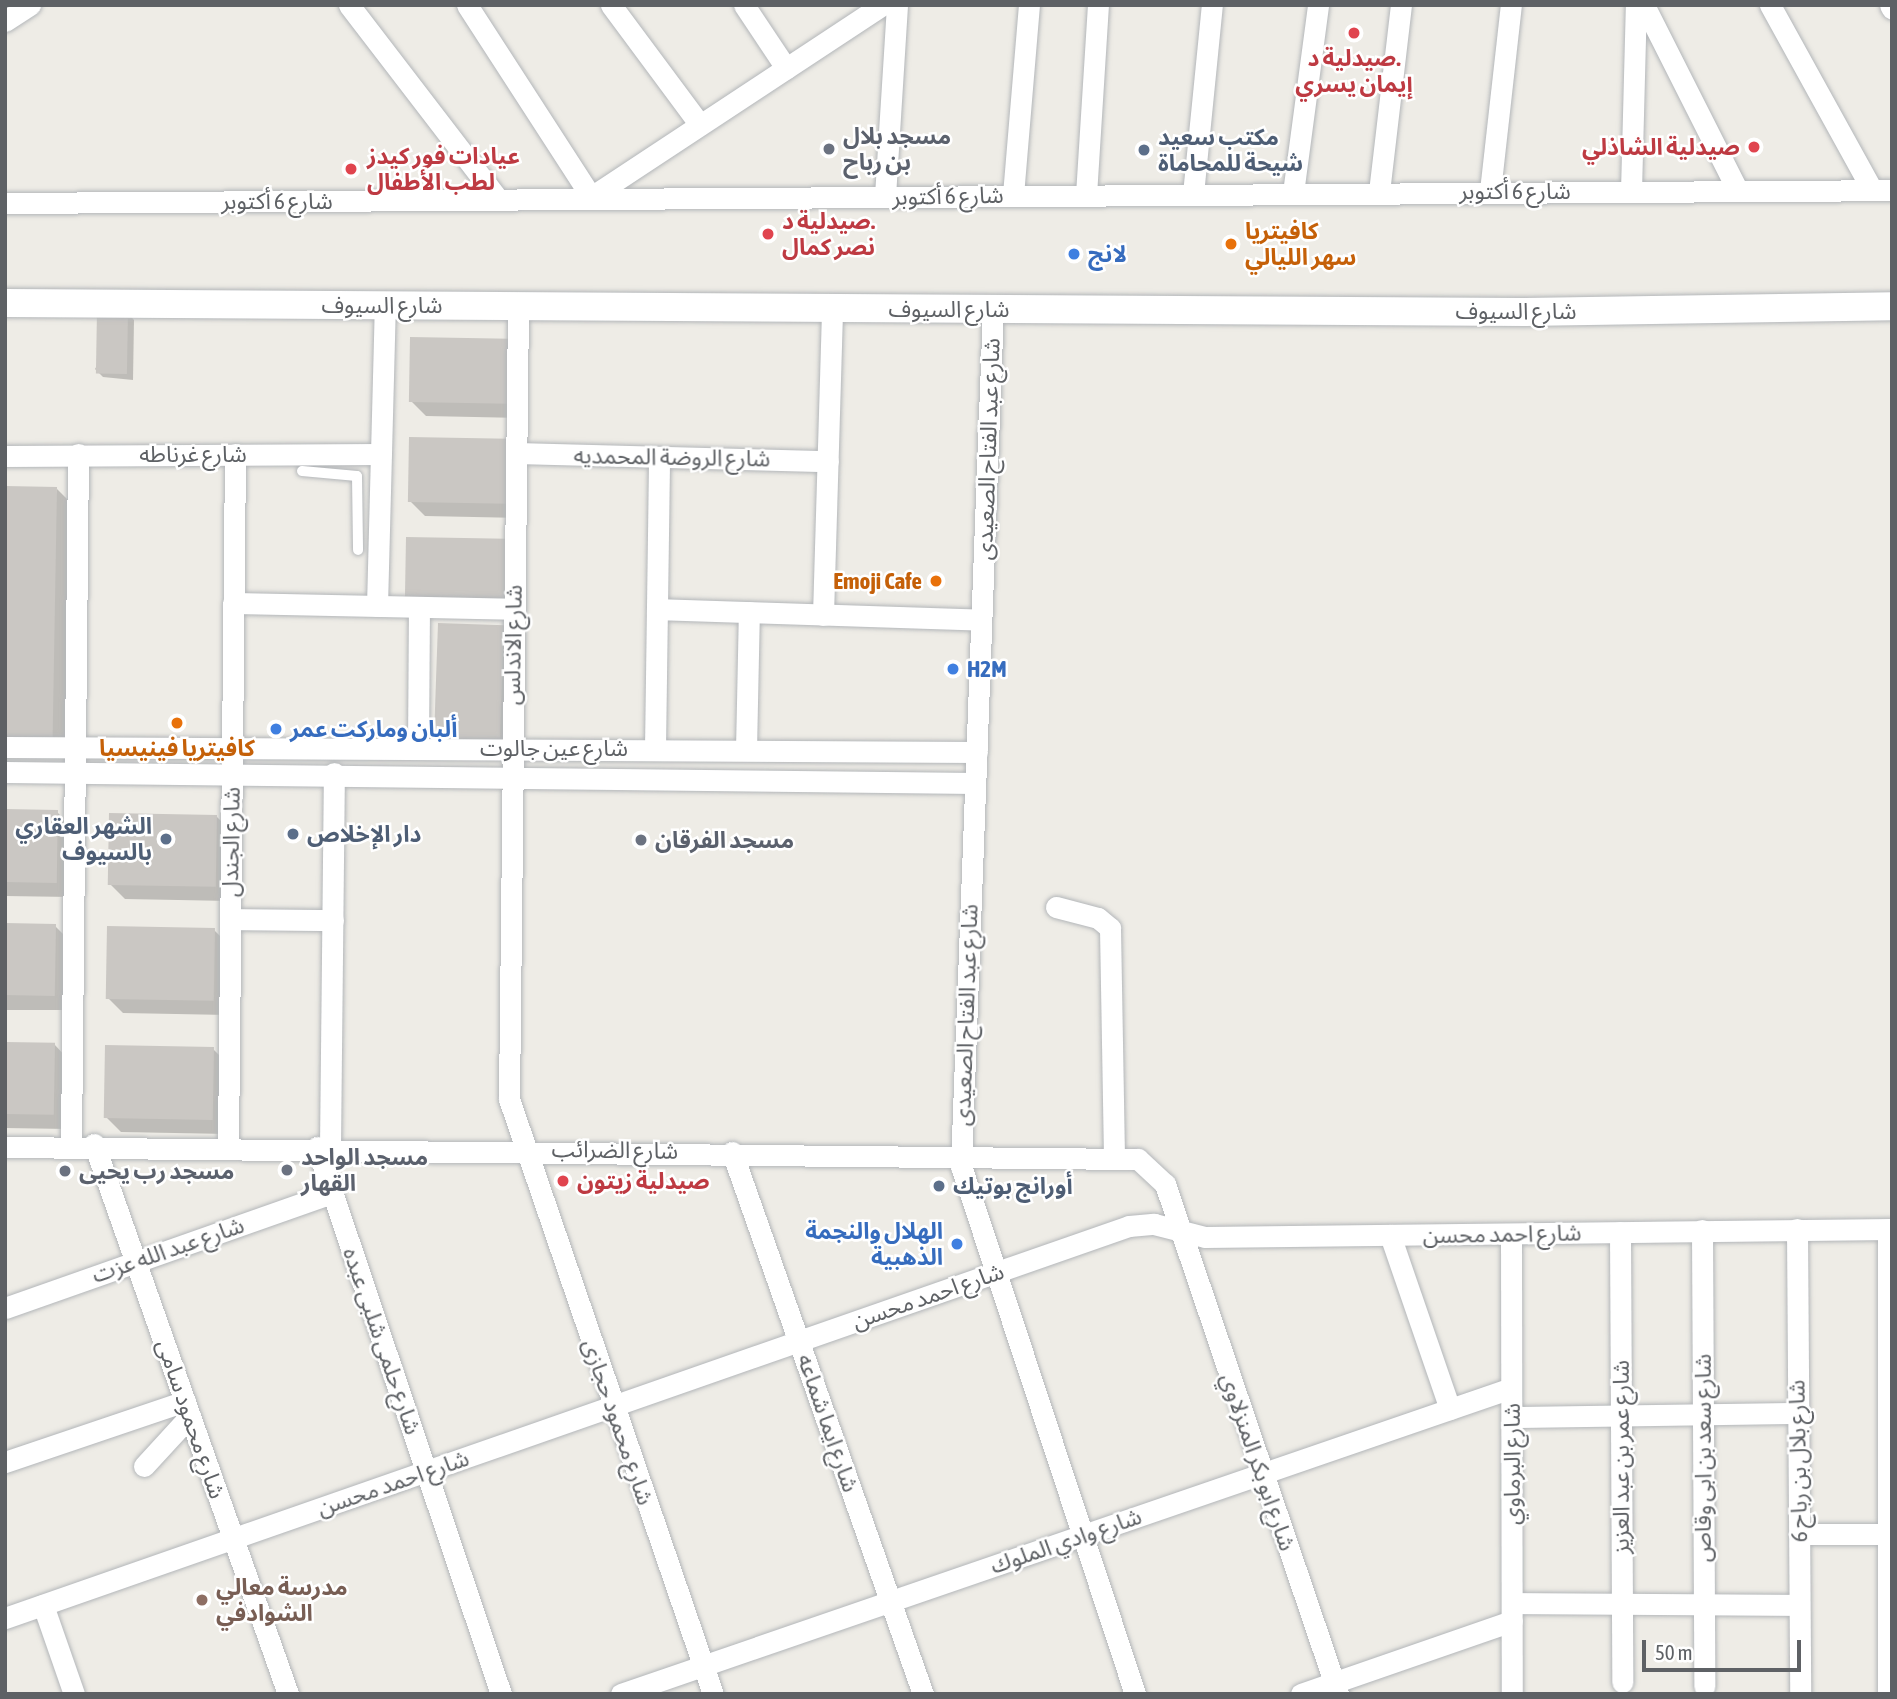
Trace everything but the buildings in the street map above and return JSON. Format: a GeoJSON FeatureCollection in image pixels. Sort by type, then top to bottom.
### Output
{"type":"FeatureCollection","features":[{"type":"Feature","properties":{"kind":"main road","name":"شارع السيوف"},"geometry":{"type":"LineString","coordinates":[[5,303],[993,309],[1892,306]]}},
{"type":"Feature","properties":{"kind":"street"},"geometry":{"type":"LineString","coordinates":[[5,21],[30,5]]}},
{"type":"Feature","properties":{"kind":"street"},"geometry":{"type":"LineString","coordinates":[[349,5],[498,199]]}},
{"type":"Feature","properties":{"kind":"street"},"geometry":{"type":"LineString","coordinates":[[467,5],[592,198],[786,68],[858,12],[883,5]]}},
{"type":"Feature","properties":{"kind":"street"},"geometry":{"type":"LineString","coordinates":[[611,5],[700,125]]}},
{"type":"Feature","properties":{"kind":"street"},"geometry":{"type":"LineString","coordinates":[[744,5],[786,68]]}},
{"type":"Feature","properties":{"kind":"street"},"geometry":{"type":"LineString","coordinates":[[886,196],[897,5]]}},
{"type":"Feature","properties":{"kind":"street"},"geometry":{"type":"LineString","coordinates":[[1013,195],[1029,5]]}},
{"type":"Feature","properties":{"kind":"street"},"geometry":{"type":"LineString","coordinates":[[1086,195],[1098,5]]}},
{"type":"Feature","properties":{"kind":"street"},"geometry":{"type":"LineString","coordinates":[[1193,194],[1212,5]]}},
{"type":"Feature","properties":{"kind":"street"},"geometry":{"type":"LineString","coordinates":[[1293,193],[1318,5]]}},
{"type":"Feature","properties":{"kind":"street"},"geometry":{"type":"LineString","coordinates":[[1379,192],[1401,5]]}},
{"type":"Feature","properties":{"kind":"street"},"geometry":{"type":"LineString","coordinates":[[1490,191],[1511,5]]}},
{"type":"Feature","properties":{"kind":"street"},"geometry":{"type":"LineString","coordinates":[[1631,191],[1636,5]]}},
{"type":"Feature","properties":{"kind":"street"},"geometry":{"type":"LineString","coordinates":[[1644,5],[1738,191]]}},
{"type":"Feature","properties":{"kind":"street"},"geometry":{"type":"LineString","coordinates":[[1770,5],[1882,190]]}},
{"type":"Feature","properties":{"kind":"street","name":"شارع 6 أكتوبر"},"geometry":{"type":"LineString","coordinates":[[5,203],[1882,190]]}},
{"type":"Feature","properties":{"kind":"street"},"geometry":{"type":"LineString","coordinates":[[377,606],[369,534],[381,454],[385,305]]}},
{"type":"Feature","properties":{"kind":"street","name":"شارع الاندلس"},"geometry":{"type":"LineString","coordinates":[[519,306],[507,1075],[524,1149]]}},
{"type":"Feature","properties":{"kind":"street"},"geometry":{"type":"LineString","coordinates":[[823,615],[832,308]]}},
{"type":"Feature","properties":{"kind":"street","name":"شارع عبد الفتاح الصعيدى"},"geometry":{"type":"LineString","coordinates":[[993,309],[961,1154],[963,1184],[1135,1694]]}},
{"type":"Feature","properties":{"kind":"street","name":"شارع الروضة المحمديه"},"geometry":{"type":"LineString","coordinates":[[516,453],[828,461]]}},
{"type":"Feature","properties":{"kind":"street"},"geometry":{"type":"LineString","coordinates":[[71,1144],[78,454]]}},
{"type":"Feature","properties":{"kind":"street","name":"شارع الجندل"},"geometry":{"type":"LineString","coordinates":[[228,1146],[235,454]]}},
{"type":"Feature","properties":{"kind":"street","name":"شارع غرناطه"},"geometry":{"type":"LineString","coordinates":[[5,456],[381,454]]}},
{"type":"Feature","properties":{"kind":"street"},"geometry":{"type":"LineString","coordinates":[[655,749],[659,457]]}},
{"type":"Feature","properties":{"kind":"street"},"geometry":{"type":"LineString","coordinates":[[233,603],[514,609]]}},
{"type":"Feature","properties":{"kind":"street"},"geometry":{"type":"LineString","coordinates":[[418,747],[419,607]]}},
{"type":"Feature","properties":{"kind":"street"},"geometry":{"type":"LineString","coordinates":[[657,609],[981,620]]}},
{"type":"Feature","properties":{"kind":"street"},"geometry":{"type":"LineString","coordinates":[[747,750],[750,612]]}},
{"type":"Feature","properties":{"kind":"street","name":"شارع عين جالوت"},"geometry":{"type":"LineString","coordinates":[[5,747],[512,747],[976,752]]}},
{"type":"Feature","properties":{"kind":"street","name":"شارع عين جالوت"},"geometry":{"type":"LineString","coordinates":[[5,772],[511,774],[975,783]]}},
{"type":"Feature","properties":{"kind":"street","name":"شارع حلمى شلبى عبده"},"geometry":{"type":"LineString","coordinates":[[334,773],[332,920],[323,1147],[332,1193],[501,1694]]}},
{"type":"Feature","properties":{"kind":"street"},"geometry":{"type":"LineString","coordinates":[[1056,907],[1098,918],[1110,928],[1114,1156]]}},
{"type":"Feature","properties":{"kind":"street"},"geometry":{"type":"LineString","coordinates":[[230,919],[332,920]]}},
{"type":"Feature","properties":{"kind":"street","name":"شارع الضرائب"},"geometry":{"type":"LineString","coordinates":[[5,1147],[94,1144],[1114,1156],[1139,1158],[1159,1173],[1178,1230]]}},
{"type":"Feature","properties":{"kind":"street","name":"شارع محمود سامى"},"geometry":{"type":"LineString","coordinates":[[94,1144],[288,1694]]}},
{"type":"Feature","properties":{"kind":"street","name":"شارع محمود حجازى"},"geometry":{"type":"LineString","coordinates":[[524,1149],[713,1694]]}},
{"type":"Feature","properties":{"kind":"street","name":"شارع ايما شماعه"},"geometry":{"type":"LineString","coordinates":[[732,1152],[923,1694]]}},
{"type":"Feature","properties":{"kind":"street","name":"شارع عبد الله عزت"},"geometry":{"type":"LineString","coordinates":[[5,1308],[332,1193]]}},
{"type":"Feature","properties":{"kind":"street","name":"شارع احمد محسن"},"geometry":{"type":"LineString","coordinates":[[5,1618],[1129,1226],[1178,1230],[1205,1237],[1890,1229]]}},
{"type":"Feature","properties":{"kind":"street","name":"شارع بلال بن رباح 6"},"geometry":{"type":"LineString","coordinates":[[1797,1228],[1800,1694]]}},
{"type":"Feature","properties":{"kind":"street"},"geometry":{"type":"LineString","coordinates":[[1888,1694],[1890,1229]]}},
{"type":"Feature","properties":{"kind":"street","name":"شارع ابو بكر المنزلاوي"},"geometry":{"type":"LineString","coordinates":[[1178,1230],[1336,1688]]}},
{"type":"Feature","properties":{"kind":"street","name":"شارع سعد بن ابى وقاص"},"geometry":{"type":"LineString","coordinates":[[1702,1230],[1704,1686]]}},
{"type":"Feature","properties":{"kind":"street","name":"شارع عمر بن عبد العزيز"},"geometry":{"type":"LineString","coordinates":[[1620,1232],[1622,1682]]}},
{"type":"Feature","properties":{"kind":"street","name":"شارع البرماوي"},"geometry":{"type":"LineString","coordinates":[[1511,1234],[1512,1694]]}},
{"type":"Feature","properties":{"kind":"street"},"geometry":{"type":"LineString","coordinates":[[1390,1235],[1450,1409]]}},
{"type":"Feature","properties":{"kind":"street","name":"شارع وادي الملوك"},"geometry":{"type":"LineString","coordinates":[[621,1694],[1511,1388]]}},
{"type":"Feature","properties":{"kind":"street"},"geometry":{"type":"LineString","coordinates":[[5,1462],[188,1408]]}},
{"type":"Feature","properties":{"kind":"street"},"geometry":{"type":"LineString","coordinates":[[144,1466],[188,1408]]}},
{"type":"Feature","properties":{"kind":"street"},"geometry":{"type":"LineString","coordinates":[[1511,1417],[1798,1413]]}},
{"type":"Feature","properties":{"kind":"street"},"geometry":{"type":"LineString","coordinates":[[1799,1534],[1890,1534]]}},
{"type":"Feature","properties":{"kind":"street"},"geometry":{"type":"LineString","coordinates":[[1301,1694],[1336,1688],[1512,1612],[1622,1604],[1799,1605]]}},
{"type":"Feature","properties":{"kind":"street"},"geometry":{"type":"LineString","coordinates":[[43,1605],[74,1694]]}},
{"type":"Feature","properties":{"kind":"lane"},"geometry":{"type":"LineString","coordinates":[[302,471],[357,476],[369,534],[358,550]]}},
{"type":"Feature","properties":{"kind":"place","name":"صيدلية د. إيمان يسري"},"geometry":{"type":"Point","coordinates":[1354,33]}},
{"type":"Feature","properties":{"kind":"place","name":"صيدلية الشاذلي"},"geometry":{"type":"Point","coordinates":[1754,147]}},
{"type":"Feature","properties":{"kind":"place","name":"مسجد بلال بن رباح"},"geometry":{"type":"Point","coordinates":[829,149]}},
{"type":"Feature","properties":{"kind":"place","name":"مكتب سعيد شيحة للمحاماة"},"geometry":{"type":"Point","coordinates":[1144,150]}},
{"type":"Feature","properties":{"kind":"place","name":"عيادات فور كيدز لطب الأطفال"},"geometry":{"type":"Point","coordinates":[351,169]}},
{"type":"Feature","properties":{"kind":"place","name":"صيدلية د. نصر كمال"},"geometry":{"type":"Point","coordinates":[768,234]}},
{"type":"Feature","properties":{"kind":"place","name":"كافيتريا سهر الليالي"},"geometry":{"type":"Point","coordinates":[1231,244]}},
{"type":"Feature","properties":{"kind":"place","name":"لانج"},"geometry":{"type":"Point","coordinates":[1074,254]}},
{"type":"Feature","properties":{"kind":"place","name":"Emoji Cafe"},"geometry":{"type":"Point","coordinates":[936,581]}},
{"type":"Feature","properties":{"kind":"place","name":"H2M"},"geometry":{"type":"Point","coordinates":[953,669]}},
{"type":"Feature","properties":{"kind":"place","name":"كافيتريا فينيسيا"},"geometry":{"type":"Point","coordinates":[177,723]}},
{"type":"Feature","properties":{"kind":"place","name":"ألبان وماركت عمر"},"geometry":{"type":"Point","coordinates":[276,729]}},
{"type":"Feature","properties":{"kind":"place","name":"دار الإخلاص"},"geometry":{"type":"Point","coordinates":[293,834]}},
{"type":"Feature","properties":{"kind":"place","name":"الشهر العقاري بالسيوف"},"geometry":{"type":"Point","coordinates":[166,839]}},
{"type":"Feature","properties":{"kind":"place","name":"مسجد الفرقان"},"geometry":{"type":"Point","coordinates":[641,840]}},
{"type":"Feature","properties":{"kind":"place","name":"مسجد الواحد القهار"},"geometry":{"type":"Point","coordinates":[287,1170]}},
{"type":"Feature","properties":{"kind":"place","name":"مسجد رب يحيى"},"geometry":{"type":"Point","coordinates":[65,1171]}},
{"type":"Feature","properties":{"kind":"place","name":"صيدلية زيتون"},"geometry":{"type":"Point","coordinates":[563,1181]}},
{"type":"Feature","properties":{"kind":"place","name":"أورانج بوتيك"},"geometry":{"type":"Point","coordinates":[939,1186]}},
{"type":"Feature","properties":{"kind":"place","name":"الهلال والنجمة الذهبية"},"geometry":{"type":"Point","coordinates":[957,1244]}},
{"type":"Feature","properties":{"kind":"place","name":"مدرسة معالي الشوادفي"},"geometry":{"type":"Point","coordinates":[202,1600]}}]}
